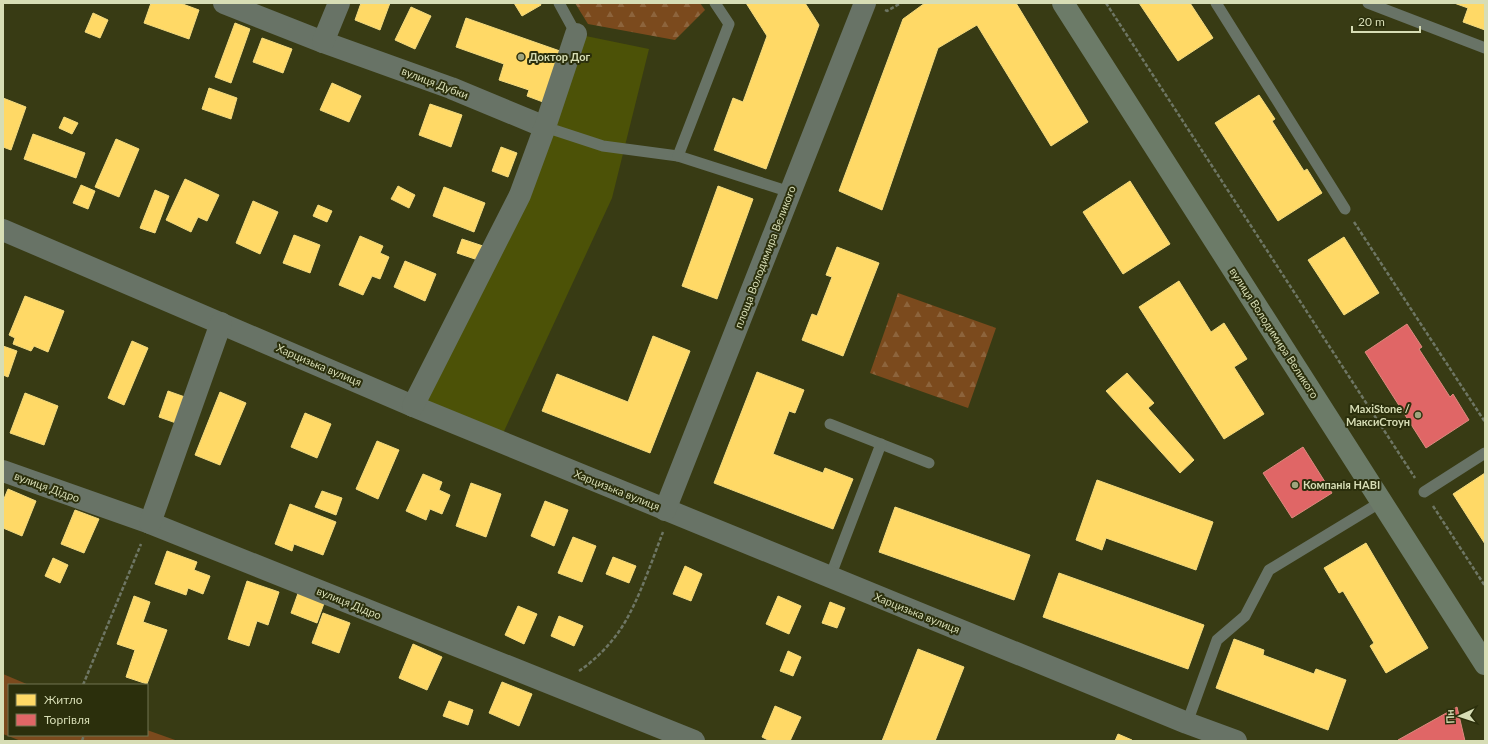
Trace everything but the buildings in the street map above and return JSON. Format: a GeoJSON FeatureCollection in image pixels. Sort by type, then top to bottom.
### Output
{"type":"FeatureCollection","features":[{"type":"Feature","properties":{"kind":"main road","name":"вулиця Володимира Великого"},"geometry":{"type":"LineString","coordinates":[[1063,3],[1485,664]]}},
{"type":"Feature","properties":{"kind":"street","name":"вулиця Дубки"},"geometry":{"type":"LineString","coordinates":[[224,3],[323,42],[452,88],[545,127]]}},
{"type":"Feature","properties":{"kind":"street"},"geometry":{"type":"LineString","coordinates":[[323,42],[339,3]]}},
{"type":"Feature","properties":{"kind":"street","name":"площа Володимира Великого"},"geometry":{"type":"LineString","coordinates":[[665,510],[865,3]]}},
{"type":"Feature","properties":{"kind":"street"},"geometry":{"type":"LineString","coordinates":[[413,406],[520,195],[545,127],[576,34]]}},
{"type":"Feature","properties":{"kind":"street","name":"Харцизька вулиця"},"geometry":{"type":"LineString","coordinates":[[3,230],[413,406],[1187,723],[1236,741]]}},
{"type":"Feature","properties":{"kind":"street"},"geometry":{"type":"LineString","coordinates":[[150,523],[221,323]]}},
{"type":"Feature","properties":{"kind":"street","name":"вулиця Дідро"},"geometry":{"type":"LineString","coordinates":[[3,471],[150,523],[694,741]]}},
{"type":"Feature","properties":{"kind":"lane"},"geometry":{"type":"LineString","coordinates":[[559,3],[576,34]]}},
{"type":"Feature","properties":{"kind":"lane"},"geometry":{"type":"LineString","coordinates":[[678,156],[729,24],[715,3]]}},
{"type":"Feature","properties":{"kind":"lane"},"geometry":{"type":"LineString","coordinates":[[1216,3],[1345,209]]}},
{"type":"Feature","properties":{"kind":"lane"},"geometry":{"type":"LineString","coordinates":[[1368,3],[1485,48]]}},
{"type":"Feature","properties":{"kind":"lane"},"geometry":{"type":"LineString","coordinates":[[545,127],[603,146],[678,156],[790,192]]}},
{"type":"Feature","properties":{"kind":"lane"},"geometry":{"type":"LineString","coordinates":[[830,424],[929,463]]}},
{"type":"Feature","properties":{"kind":"lane"},"geometry":{"type":"LineString","coordinates":[[830,577],[881,444]]}},
{"type":"Feature","properties":{"kind":"lane"},"geometry":{"type":"LineString","coordinates":[[1424,492],[1485,453]]}},
{"type":"Feature","properties":{"kind":"lane"},"geometry":{"type":"LineString","coordinates":[[1187,723],[1217,640],[1246,616],[1269,570],[1381,502]]}},
{"type":"Feature","properties":{"kind":"path"},"geometry":{"type":"LineString","coordinates":[[1106,3],[1485,586]]}},
{"type":"Feature","properties":{"kind":"path"},"geometry":{"type":"LineString","coordinates":[[1345,209],[1485,422]]}},
{"type":"Feature","properties":{"kind":"path"},"geometry":{"type":"LineString","coordinates":[[558,687],[592,662],[620,630],[637,597],[663,531],[665,510]]}},
{"type":"Feature","properties":{"kind":"path"},"geometry":{"type":"LineString","coordinates":[[83,684],[150,523]]}},
{"type":"Feature","properties":{"kind":"shaded area"},"geometry":{"type":"Polygon","coordinates":[[[576,34],[649,49],[612,198],[499,442],[413,406],[520,195],[576,34]]]}},
{"type":"Feature","properties":{"kind":"green space"},"geometry":{"type":"Polygon","coordinates":[[[575,3],[700,3],[705,10],[675,40],[588,24],[575,3]]]}},
{"type":"Feature","properties":{"kind":"green space"},"geometry":{"type":"Polygon","coordinates":[[[898,293],[996,328],[968,408],[870,373],[898,293]]]}},
{"type":"Feature","properties":{"kind":"green space"},"geometry":{"type":"Polygon","coordinates":[[[3,674],[27,684],[8,684],[8,736],[3,734],[3,674]]]}},
{"type":"Feature","properties":{"kind":"green space"},"geometry":{"type":"Polygon","coordinates":[[[148,730],[178,741],[21,741],[8,736],[148,736],[148,730]]]}},
{"type":"Feature","properties":{"kind":"place","name":"Доктор Дог"},"geometry":{"type":"Point","coordinates":[521,57]}},
{"type":"Feature","properties":{"kind":"place","name":"MaxiStone / МаксиСтоун"},"geometry":{"type":"Point","coordinates":[1418,415]}},
{"type":"Feature","properties":{"kind":"place","name":"Компанія НАВІ"},"geometry":{"type":"Point","coordinates":[1295,485]}}]}
